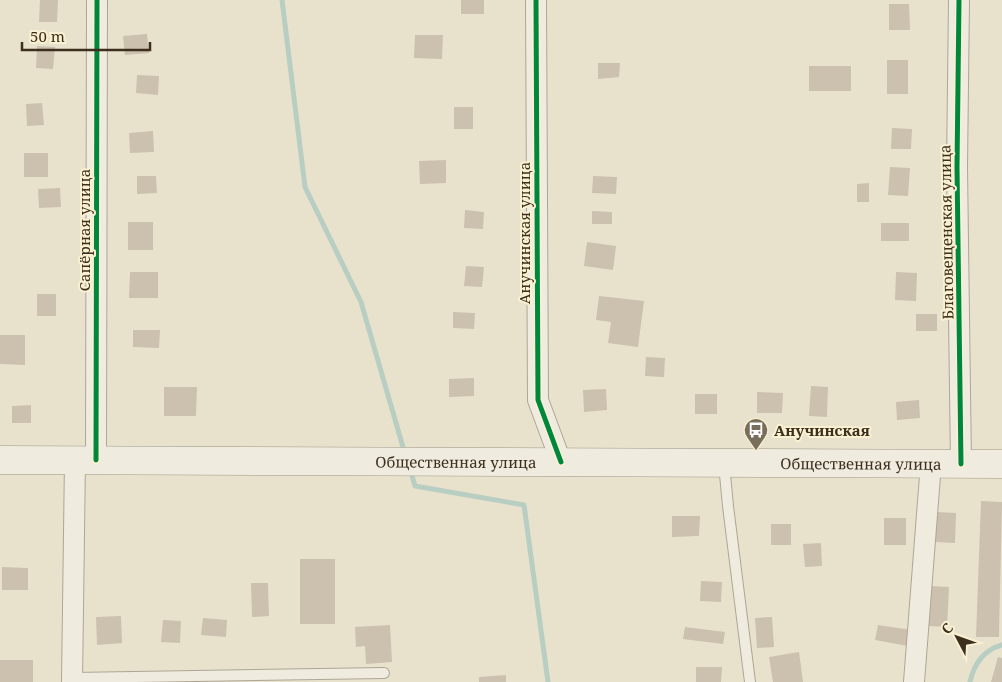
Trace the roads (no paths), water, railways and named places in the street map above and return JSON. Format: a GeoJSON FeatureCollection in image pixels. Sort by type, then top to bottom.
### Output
{"type":"FeatureCollection","features":[{"type":"Feature","properties":{"kind":"main road","name":"Общественная улица"},"geometry":{"type":"LineString","coordinates":[[0,460],[1002,464]]}},
{"type":"Feature","properties":{"kind":"street","name":"Сапёрная улица"},"geometry":{"type":"LineString","coordinates":[[72,680],[85,460],[97,0]]}},
{"type":"Feature","properties":{"kind":"street","name":"Анучинская улица"},"geometry":{"type":"LineString","coordinates":[[536,0],[538,400],[561,462]]}},
{"type":"Feature","properties":{"kind":"street","name":"Благовещенская улица"},"geometry":{"type":"LineString","coordinates":[[959,0],[958,167],[962,464]]}},
{"type":"Feature","properties":{"kind":"street"},"geometry":{"type":"LineString","coordinates":[[914,682],[931,463]]}},
{"type":"Feature","properties":{"kind":"lane"},"geometry":{"type":"LineString","coordinates":[[724,462],[750,682]]}},
{"type":"Feature","properties":{"kind":"lane"},"geometry":{"type":"LineString","coordinates":[[72,680],[384,673]]}},
{"type":"Feature","properties":{"kind":"waterway"},"geometry":{"type":"LineString","coordinates":[[282,0],[305,187],[361,302],[405,454]]}},
{"type":"Feature","properties":{"kind":"waterway"},"geometry":{"type":"LineString","coordinates":[[410,469],[415,486],[524,505],[548,682]]}},
{"type":"Feature","properties":{"kind":"waterway"},"geometry":{"type":"LineString","coordinates":[[970,682],[974,669],[985,654],[1002,645]]}},
{"type":"Feature","properties":{"kind":"place","name":"Анучинская"},"geometry":{"type":"Point","coordinates":[756,451]}}]}
